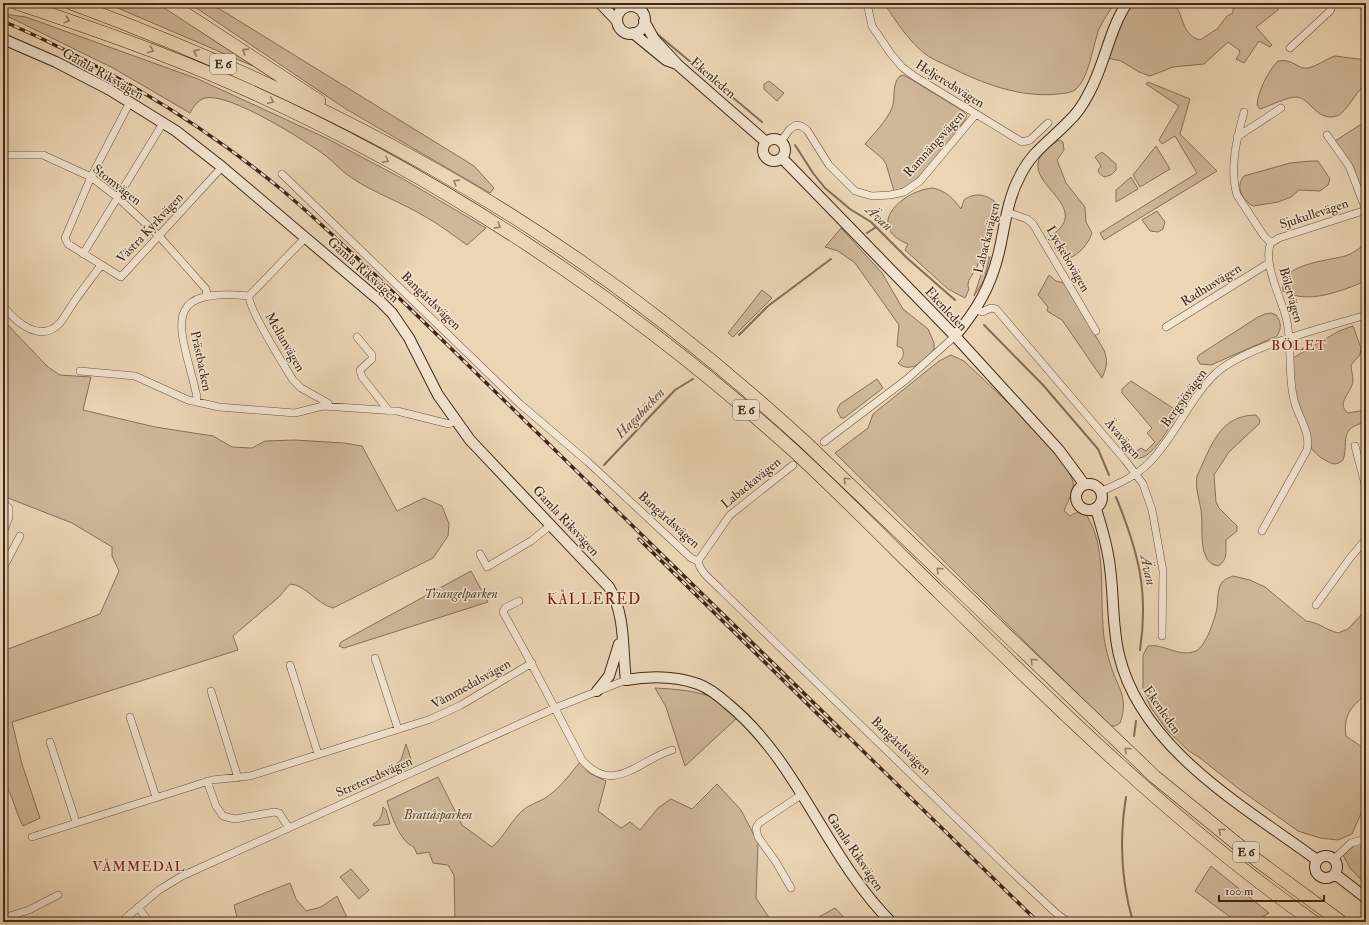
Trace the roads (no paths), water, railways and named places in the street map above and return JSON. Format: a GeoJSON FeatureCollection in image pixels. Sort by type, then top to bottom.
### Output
{"type":"FeatureCollection","features":[{"type":"Feature","properties":{"kind":"highway","name":"E 6"},"geometry":{"type":"LineString","coordinates":[[17,3],[115,36],[236,85],[296,113],[363,147],[431,185],[512,235],[578,280],[680,355],[755,417],[844,498],[1094,742],[1145,788],[1248,873],[1314,922]]}},
{"type":"Feature","properties":{"kind":"highway","name":"E 6"},"geometry":{"type":"LineString","coordinates":[[71,3],[183,46],[243,72],[371,135],[438,171],[522,223],[644,307],[767,407],[855,489],[1155,777],[1258,861],[1341,922]]}},
{"type":"Feature","properties":{"kind":"highway"},"geometry":{"type":"LineString","coordinates":[[169,3],[371,135]]}},
{"type":"Feature","properties":{"kind":"street","name":"Ekenleden"},"geometry":{"type":"LineString","coordinates":[[600,3],[617,21],[620,29],[627,33],[633,34],[666,60],[678,65]]}},
{"type":"Feature","properties":{"kind":"street","name":"Ekenleden"},"geometry":{"type":"LineString","coordinates":[[614,3],[640,10],[654,39],[678,65],[766,142]]}},
{"type":"Feature","properties":{"kind":"street","name":"Heljeredsvägen"},"geometry":{"type":"LineString","coordinates":[[867,3],[872,26],[897,62],[914,76],[1022,142],[1030,140],[1048,123]]}},
{"type":"Feature","properties":{"kind":"street","name":"Labackavägen"},"geometry":{"type":"LineString","coordinates":[[824,442],[907,380],[954,336],[977,310],[992,276],[999,252],[1006,212],[1013,191],[1027,164],[1040,147],[1074,116],[1089,93],[1099,71],[1117,20],[1127,3]]}},
{"type":"Feature","properties":{"kind":"street"},"geometry":{"type":"LineString","coordinates":[[1290,48],[1330,11],[1333,3]]}},
{"type":"Feature","properties":{"kind":"street"},"geometry":{"type":"LineString","coordinates":[[617,21],[618,13],[628,6]]}},
{"type":"Feature","properties":{"kind":"street"},"geometry":{"type":"LineString","coordinates":[[633,34],[640,30],[644,20]]}},
{"type":"Feature","properties":{"kind":"street","name":"Gamla Riksvägen"},"geometry":{"type":"LineString","coordinates":[[3,39],[56,62],[130,102],[162,123],[222,167],[369,290],[392,313],[409,338],[438,395],[455,421],[470,440],[609,587],[618,608],[626,680],[654,677],[698,684],[711,691],[741,714],[766,742],[802,795],[844,862],[867,894],[890,922]]}},
{"type":"Feature","properties":{"kind":"street"},"geometry":{"type":"LineString","coordinates":[[101,265],[68,244],[65,238],[91,177],[130,102]]}},
{"type":"Feature","properties":{"kind":"street"},"geometry":{"type":"LineString","coordinates":[[1237,137],[1281,108]]}},
{"type":"Feature","properties":{"kind":"street"},"geometry":{"type":"LineString","coordinates":[[1244,112],[1237,137],[1233,172],[1237,194],[1264,236],[1271,243]]}},
{"type":"Feature","properties":{"kind":"street","name":"Ramnängsvägen"},"geometry":{"type":"LineString","coordinates":[[781,141],[790,129],[796,125],[801,126],[807,130],[828,165],[855,191],[872,196],[890,196],[904,192],[920,181],[976,114]]}},
{"type":"Feature","properties":{"kind":"street"},"geometry":{"type":"LineString","coordinates":[[83,254],[162,123]]}},
{"type":"Feature","properties":{"kind":"street"},"geometry":{"type":"LineString","coordinates":[[1327,134],[1349,166],[1366,210]]}},
{"type":"Feature","properties":{"kind":"street"},"geometry":{"type":"LineString","coordinates":[[773,138],[781,141],[786,149],[782,158],[774,161],[766,158],[763,149],[766,142],[773,138]]}},
{"type":"Feature","properties":{"kind":"street","name":"Stomvägen"},"geometry":{"type":"LineString","coordinates":[[3,155],[43,155],[91,177],[117,197],[159,236],[206,289],[207,295]]}},
{"type":"Feature","properties":{"kind":"street","name":"Ekenleden"},"geometry":{"type":"LineString","coordinates":[[782,158],[954,336],[1059,450],[1084,484]]}},
{"type":"Feature","properties":{"kind":"street","name":"Västra Kyrkvägen"},"geometry":{"type":"LineString","coordinates":[[3,306],[12,318],[22,326],[43,331],[52,329],[59,324],[101,265],[121,277],[222,167]]}},
{"type":"Feature","properties":{"kind":"street","name":"Bangårdsvägen"},"geometry":{"type":"LineString","coordinates":[[282,174],[520,404],[588,462],[691,558],[698,561],[703,571],[725,594],[1011,871],[1056,913],[1068,922]]}},
{"type":"Feature","properties":{"kind":"street","name":"Sjukullevägen"},"geometry":{"type":"LineString","coordinates":[[1271,243],[1279,238],[1366,210]]}},
{"type":"Feature","properties":{"kind":"street","name":"Lyckebovägen"},"geometry":{"type":"LineString","coordinates":[[1006,212],[1027,219],[1033,224],[1096,331]]}},
{"type":"Feature","properties":{"kind":"street"},"geometry":{"type":"LineString","coordinates":[[249,296],[306,237]]}},
{"type":"Feature","properties":{"kind":"street","name":"Böletvägen"},"geometry":{"type":"LineString","coordinates":[[1262,531],[1308,446],[1307,434],[1294,400],[1290,380],[1290,338],[1286,317],[1269,263],[1269,250],[1271,243]]}},
{"type":"Feature","properties":{"kind":"street","name":"Radhusvägen"},"geometry":{"type":"LineString","coordinates":[[1166,327],[1269,263]]}},
{"type":"Feature","properties":{"kind":"street","name":"Prästbacken"},"geometry":{"type":"LineString","coordinates":[[196,402],[197,397],[183,337],[182,321],[185,307],[192,300],[207,295],[249,296]]}},
{"type":"Feature","properties":{"kind":"street","name":"Mellanvägen"},"geometry":{"type":"LineString","coordinates":[[249,296],[249,303],[293,380],[301,388],[328,403],[329,406]]}},
{"type":"Feature","properties":{"kind":"street","name":"Ävavägen"},"geometry":{"type":"LineString","coordinates":[[977,310],[982,312],[991,308],[996,309],[1136,474],[1148,494],[1161,552],[1164,588],[1162,636]]}},
{"type":"Feature","properties":{"kind":"street","name":"Bergsjövägen"},"geometry":{"type":"LineString","coordinates":[[1102,491],[1136,474],[1148,465],[1161,449],[1200,392],[1217,373],[1236,360],[1290,338],[1366,315]]}},
{"type":"Feature","properties":{"kind":"street"},"geometry":{"type":"LineString","coordinates":[[357,337],[372,355],[372,359],[360,370],[362,377],[389,411]]}},
{"type":"Feature","properties":{"kind":"street"},"geometry":{"type":"LineString","coordinates":[[80,371],[135,376],[196,402],[219,407],[295,413],[329,406],[407,413],[449,424],[455,421]]}},
{"type":"Feature","properties":{"kind":"street"},"geometry":{"type":"LineString","coordinates":[[1355,446],[1366,488]]}},
{"type":"Feature","properties":{"kind":"street","name":"Labackavägen"},"geometry":{"type":"LineString","coordinates":[[698,561],[730,515],[793,465]]}},
{"type":"Feature","properties":{"kind":"street"},"geometry":{"type":"LineString","coordinates":[[1084,484],[1094,484],[1102,491],[1102,503],[1096,509],[1088,510],[1078,504],[1077,493],[1084,484]]}},
{"type":"Feature","properties":{"kind":"street"},"geometry":{"type":"LineString","coordinates":[[3,503],[9,508],[9,517],[4,528]]}},
{"type":"Feature","properties":{"kind":"street","name":"Ekenleden"},"geometry":{"type":"LineString","coordinates":[[1096,509],[1108,552],[1114,627],[1119,656],[1125,673],[1140,704],[1171,744],[1202,775],[1317,860]]}},
{"type":"Feature","properties":{"kind":"street"},"geometry":{"type":"LineString","coordinates":[[480,554],[487,567],[503,559],[531,541],[552,525]]}},
{"type":"Feature","properties":{"kind":"street"},"geometry":{"type":"LineString","coordinates":[[3,568],[20,536]]}},
{"type":"Feature","properties":{"kind":"street"},"geometry":{"type":"LineString","coordinates":[[1316,606],[1341,569],[1366,539]]}},
{"type":"Feature","properties":{"kind":"street","name":"Våmmedalsvägen"},"geometry":{"type":"LineString","coordinates":[[519,600],[505,608],[502,612],[532,664],[582,760],[590,769],[599,774],[620,775],[633,770],[660,754],[672,750]]}},
{"type":"Feature","properties":{"kind":"street","name":"Gamla Riksvägen"},"geometry":{"type":"LineString","coordinates":[[597,691],[609,676],[622,636]]}},
{"type":"Feature","properties":{"kind":"street"},"geometry":{"type":"LineString","coordinates":[[375,658],[398,729]]}},
{"type":"Feature","properties":{"kind":"street","name":"Våmmedalsvägen"},"geometry":{"type":"LineString","coordinates":[[32,836],[208,781],[228,777],[238,778],[250,776],[444,714],[532,664]]}},
{"type":"Feature","properties":{"kind":"street"},"geometry":{"type":"LineString","coordinates":[[290,665],[318,754]]}},
{"type":"Feature","properties":{"kind":"street","name":"Streteredsvägen"},"geometry":{"type":"LineString","coordinates":[[121,922],[159,890],[182,876],[555,708],[626,680]]}},
{"type":"Feature","properties":{"kind":"street"},"geometry":{"type":"LineString","coordinates":[[211,691],[238,778]]}},
{"type":"Feature","properties":{"kind":"street"},"geometry":{"type":"LineString","coordinates":[[130,716],[156,796]]}},
{"type":"Feature","properties":{"kind":"street"},"geometry":{"type":"LineString","coordinates":[[50,742],[76,822]]}},
{"type":"Feature","properties":{"kind":"street"},"geometry":{"type":"LineString","coordinates":[[208,781],[216,806],[223,816],[229,819],[235,819],[274,812],[279,813],[289,828]]}},
{"type":"Feature","properties":{"kind":"street"},"geometry":{"type":"LineString","coordinates":[[790,888],[776,862],[758,837],[756,828],[766,819],[802,795]]}},
{"type":"Feature","properties":{"kind":"street"},"geometry":{"type":"LineString","coordinates":[[1334,859],[1351,843],[1366,839]]}},
{"type":"Feature","properties":{"kind":"street"},"geometry":{"type":"LineString","coordinates":[[1323,856],[1334,859],[1337,864],[1335,874],[1329,878],[1319,876],[1314,867],[1317,860],[1323,856]]}},
{"type":"Feature","properties":{"kind":"street"},"geometry":{"type":"LineString","coordinates":[[1335,874],[1366,898]]}},
{"type":"Feature","properties":{"kind":"street"},"geometry":{"type":"LineString","coordinates":[[3,918],[29,910],[58,895]]}},
{"type":"Feature","properties":{"kind":"street"},"geometry":{"type":"LineString","coordinates":[[138,907],[149,922]]}},
{"type":"Feature","properties":{"kind":"waterway","name":"Ävan"},"geometry":{"type":"LineString","coordinates":[[656,33],[762,122]]}},
{"type":"Feature","properties":{"kind":"waterway","name":"Ävan"},"geometry":{"type":"LineString","coordinates":[[795,145],[813,173],[825,188],[850,209],[871,222],[907,258],[955,300]]}},
{"type":"Feature","properties":{"kind":"waterway"},"geometry":{"type":"LineString","coordinates":[[867,233],[876,227]]}},
{"type":"Feature","properties":{"kind":"waterway","name":"Hagabäcken"},"geometry":{"type":"LineString","coordinates":[[739,335],[768,306],[831,259]]}},
{"type":"Feature","properties":{"kind":"waterway","name":"Ävan"},"geometry":{"type":"LineString","coordinates":[[984,325],[1043,385],[1098,449],[1109,475]]}},
{"type":"Feature","properties":{"kind":"waterway","name":"Hagabäcken"},"geometry":{"type":"LineString","coordinates":[[604,465],[675,390],[693,379]]}},
{"type":"Feature","properties":{"kind":"waterway","name":"Ävan"},"geometry":{"type":"LineString","coordinates":[[1116,497],[1130,535],[1140,572],[1143,609],[1140,650]]}},
{"type":"Feature","properties":{"kind":"waterway","name":"Ävan"},"geometry":{"type":"LineString","coordinates":[[1134,736],[1136,721]]}},
{"type":"Feature","properties":{"kind":"waterway","name":"Ävan"},"geometry":{"type":"LineString","coordinates":[[1126,797],[1122,829],[1122,860],[1126,891],[1133,922]]}},
{"type":"Feature","properties":{"kind":"railway"},"geometry":{"type":"LineString","coordinates":[[3,21],[113,75],[183,117],[250,164],[301,206],[426,324],[1038,922]]}},
{"type":"Feature","properties":{"kind":"railway"},"geometry":{"type":"LineString","coordinates":[[639,539],[840,736]]}},
{"type":"Feature","properties":{"kind":"district","name":"BÖLET"},"geometry":{"type":"Point","coordinates":[1299,345]}},
{"type":"Feature","properties":{"kind":"district","name":"KÅLLERED"},"geometry":{"type":"Point","coordinates":[594,599]}},
{"type":"Feature","properties":{"kind":"district","name":"VÅMMEDAL"},"geometry":{"type":"Point","coordinates":[139,866]}},
{"type":"Feature","properties":{"kind":"park label","name":"Triangelparken"},"geometry":{"type":"Point","coordinates":[461,594]}},
{"type":"Feature","properties":{"kind":"park label","name":"Brattåsparken"},"geometry":{"type":"Point","coordinates":[438,815]}}]}
